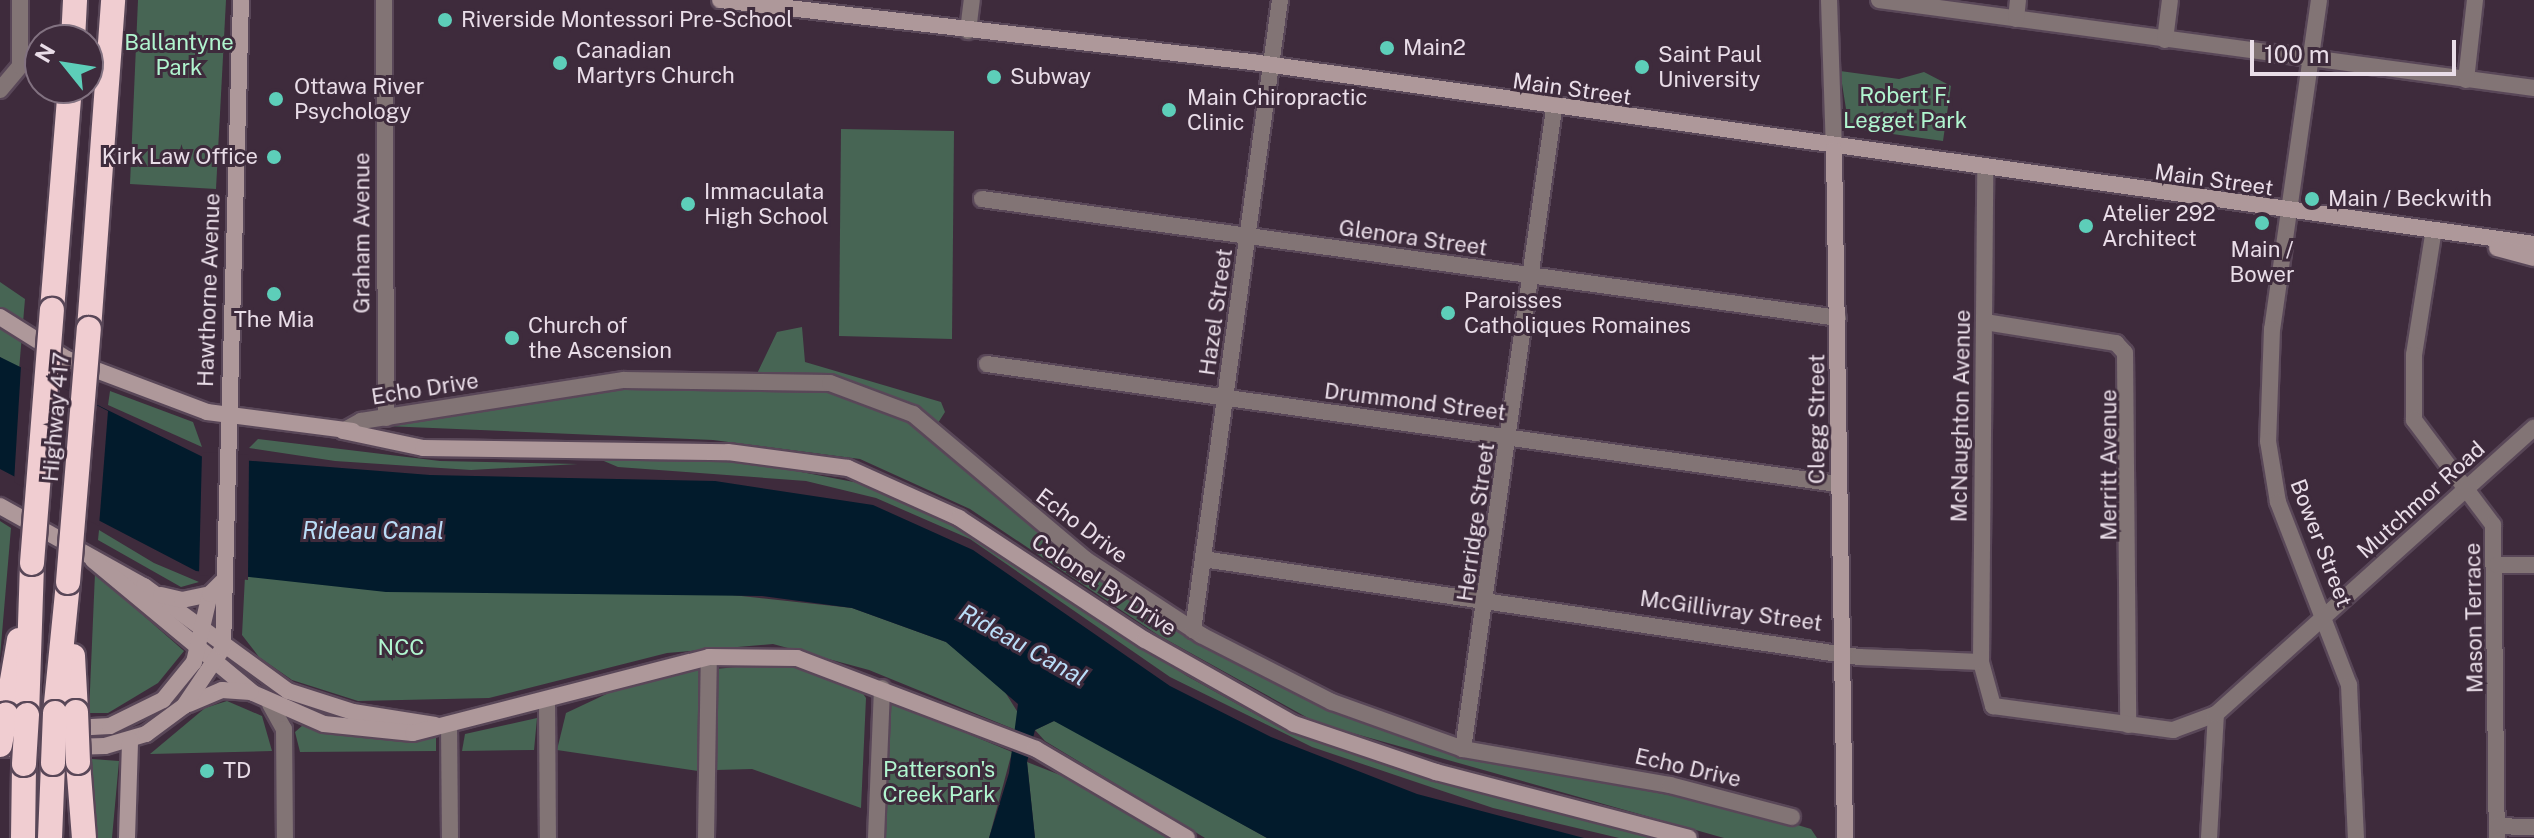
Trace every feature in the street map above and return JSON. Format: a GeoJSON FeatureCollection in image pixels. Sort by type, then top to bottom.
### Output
{"type":"FeatureCollection","features":[{"type":"Feature","properties":{"kind":"highway"},"geometry":{"type":"LineString","coordinates":[[74,24],[75,0]]}},
{"type":"Feature","properties":{"kind":"highway","name":"Highway 417"},"geometry":{"type":"LineString","coordinates":[[66,712],[68,582],[113,0]]}},
{"type":"Feature","properties":{"kind":"highway"},"geometry":{"type":"LineString","coordinates":[[0,747],[11,720],[30,591],[69,104]]}},
{"type":"Feature","properties":{"kind":"highway"},"geometry":{"type":"LineString","coordinates":[[66,712],[78,762],[84,838]]}},
{"type":"Feature","properties":{"kind":"highway"},"geometry":{"type":"LineString","coordinates":[[50,838],[53,763],[66,712]]}},
{"type":"Feature","properties":{"kind":"highway"},"geometry":{"type":"LineString","coordinates":[[11,720],[24,764],[23,838]]}},
{"type":"Feature","properties":{"kind":"main road","name":"Hawthorne Avenue"},"geometry":{"type":"LineString","coordinates":[[202,641],[216,588],[226,442],[241,0]]}},
{"type":"Feature","properties":{"kind":"main road","name":"Main Street"},"geometry":{"type":"LineString","coordinates":[[720,0],[828,7],[968,31],[1274,66],[2433,235],[2534,244]]}},
{"type":"Feature","properties":{"kind":"main road","name":"Clegg Street"},"geometry":{"type":"LineString","coordinates":[[1834,150],[1845,838]]}},
{"type":"Feature","properties":{"kind":"main road","name":"Main Street"},"geometry":{"type":"LineString","coordinates":[[2465,239],[2534,258]]}},
{"type":"Feature","properties":{"kind":"main road","name":"Colonel By Drive"},"geometry":{"type":"LineString","coordinates":[[0,317],[67,359],[227,415],[343,431],[423,448],[728,452],[848,468],[959,518],[1145,640],[1294,724],[1436,772],[1689,838]]}},
{"type":"Feature","properties":{"kind":"main road"},"geometry":{"type":"LineString","coordinates":[[0,506],[155,594],[182,600],[216,588]]}},
{"type":"Feature","properties":{"kind":"main road"},"geometry":{"type":"LineString","coordinates":[[93,560],[202,641],[253,693],[270,704],[356,730],[413,733],[547,703],[709,657],[797,658],[1036,749],[1182,837]]}},
{"type":"Feature","properties":{"kind":"main road","name":"Hawthorne Avenue"},"geometry":{"type":"LineString","coordinates":[[216,588],[228,600],[220,656]]}},
{"type":"Feature","properties":{"kind":"main road"},"geometry":{"type":"LineString","coordinates":[[155,594],[202,641]]}},
{"type":"Feature","properties":{"kind":"main road"},"geometry":{"type":"LineString","coordinates":[[11,720],[94,729],[128,720],[173,690],[202,641]]}},
{"type":"Feature","properties":{"kind":"main road"},"geometry":{"type":"LineString","coordinates":[[184,706],[220,656]]}},
{"type":"Feature","properties":{"kind":"main road"},"geometry":{"type":"LineString","coordinates":[[220,656],[317,702],[442,725]]}},
{"type":"Feature","properties":{"kind":"main road"},"geometry":{"type":"LineString","coordinates":[[0,747],[130,740],[184,706],[222,690],[253,693]]}},
{"type":"Feature","properties":{"kind":"main road"},"geometry":{"type":"LineString","coordinates":[[127,838],[130,740]]}},
{"type":"Feature","properties":{"kind":"street"},"geometry":{"type":"LineString","coordinates":[[0,90],[20,66],[20,0]]}},
{"type":"Feature","properties":{"kind":"street","name":"Graham Avenue"},"geometry":{"type":"LineString","coordinates":[[384,0],[386,418]]}},
{"type":"Feature","properties":{"kind":"street"},"geometry":{"type":"LineString","coordinates":[[968,31],[972,0]]}},
{"type":"Feature","properties":{"kind":"street","name":"Hazel Street"},"geometry":{"type":"LineString","coordinates":[[1193,630],[1274,66],[1280,0]]}},
{"type":"Feature","properties":{"kind":"street","name":"Clegg Street"},"geometry":{"type":"LineString","coordinates":[[1829,0],[1834,150]]}},
{"type":"Feature","properties":{"kind":"street"},"geometry":{"type":"LineString","coordinates":[[1879,0],[2310,61],[2534,88]]}},
{"type":"Feature","properties":{"kind":"street"},"geometry":{"type":"LineString","coordinates":[[2016,19],[2018,0]]}},
{"type":"Feature","properties":{"kind":"street"},"geometry":{"type":"LineString","coordinates":[[2165,40],[2170,0]]}},
{"type":"Feature","properties":{"kind":"street","name":"Bower Street"},"geometry":{"type":"LineString","coordinates":[[2319,0],[2272,329],[2268,441],[2278,502],[2349,685],[2356,838]]}},
{"type":"Feature","properties":{"kind":"street"},"geometry":{"type":"LineString","coordinates":[[2466,80],[2475,0]]}},
{"type":"Feature","properties":{"kind":"street","name":"Herridge Street"},"geometry":{"type":"LineString","coordinates":[[1463,749],[1511,437],[1554,109]]}},
{"type":"Feature","properties":{"kind":"street","name":"McNaughton Avenue"},"geometry":{"type":"LineString","coordinates":[[1981,662],[1985,171]]}},
{"type":"Feature","properties":{"kind":"street","name":"Glenora Street"},"geometry":{"type":"LineString","coordinates":[[982,199],[1838,318]]}},
{"type":"Feature","properties":{"kind":"street","name":"Mason Terrace"},"geometry":{"type":"LineString","coordinates":[[2433,235],[2414,355],[2414,420],[2493,525],[2497,565],[2497,832]]}},
{"type":"Feature","properties":{"kind":"street","name":"Merritt Avenue"},"geometry":{"type":"LineString","coordinates":[[1985,322],[2116,343],[2125,353],[2128,725]]}},
{"type":"Feature","properties":{"kind":"street","name":"Drummond Street"},"geometry":{"type":"LineString","coordinates":[[987,364],[1225,400],[1838,484]]}},
{"type":"Feature","properties":{"kind":"street","name":"Echo Drive"},"geometry":{"type":"LineString","coordinates":[[343,431],[386,418],[534,393],[675,375],[805,380],[881,397],[913,414],[1085,559],[1193,630],[1332,702],[1463,749],[1670,785],[1792,817]]}},
{"type":"Feature","properties":{"kind":"street","name":"Mutchmor Road"},"geometry":{"type":"LineString","coordinates":[[2216,714],[2534,428]]}},
{"type":"Feature","properties":{"kind":"street","name":"McGillivray Street"},"geometry":{"type":"LineString","coordinates":[[1203,559],[1487,597],[1842,651],[1981,662]]}},
{"type":"Feature","properties":{"kind":"street"},"geometry":{"type":"LineString","coordinates":[[2497,565],[2534,565]]}},
{"type":"Feature","properties":{"kind":"street"},"geometry":{"type":"LineString","coordinates":[[706,838],[709,657]]}},
{"type":"Feature","properties":{"kind":"street"},"geometry":{"type":"LineString","coordinates":[[1981,662],[1993,706],[2173,730],[2216,714],[2209,838]]}},
{"type":"Feature","properties":{"kind":"street"},"geometry":{"type":"LineString","coordinates":[[876,838],[882,688]]}},
{"type":"Feature","properties":{"kind":"street"},"geometry":{"type":"LineString","coordinates":[[547,703],[548,838]]}},
{"type":"Feature","properties":{"kind":"street"},"geometry":{"type":"LineString","coordinates":[[270,704],[284,729],[285,838]]}},
{"type":"Feature","properties":{"kind":"street"},"geometry":{"type":"LineString","coordinates":[[442,725],[450,777],[450,838]]}},
{"type":"Feature","properties":{"kind":"street"},"geometry":{"type":"LineString","coordinates":[[2497,832],[2534,827]]}},
{"type":"Feature","properties":{"kind":"green space","name":"Ballantyne Park"},"geometry":{"type":"Polygon","coordinates":[[[138,0],[226,0],[216,189],[130,184],[138,0]]]}},
{"type":"Feature","properties":{"kind":"green space","name":"Robert F. Legget Park"},"geometry":{"type":"Polygon","coordinates":[[[1840,71],[1899,79],[1924,72],[1951,86],[1943,141],[1849,128],[1840,71]]]}},
{"type":"Feature","properties":{"kind":"green space"},"geometry":{"type":"Polygon","coordinates":[[[841,129],[954,131],[952,339],[839,336],[841,129]]]}},
{"type":"Feature","properties":{"kind":"green space"},"geometry":{"type":"Polygon","coordinates":[[[0,282],[25,299],[19,370],[0,357],[0,282]]]}},
{"type":"Feature","properties":{"kind":"green space"},"geometry":{"type":"Polygon","coordinates":[[[802,327],[805,362],[941,402],[945,412],[938,423],[915,424],[1042,534],[1128,596],[1287,690],[1472,758],[1743,809],[1811,829],[1817,838],[1724,838],[1317,723],[1158,635],[970,509],[860,459],[713,440],[385,426],[613,388],[753,382],[777,332],[802,327]]]}},
{"type":"Feature","properties":{"kind":"green space"},"geometry":{"type":"Polygon","coordinates":[[[110,391],[193,422],[202,447],[108,405],[110,391]]]}},
{"type":"Feature","properties":{"kind":"green space"},"geometry":{"type":"Polygon","coordinates":[[[258,439],[440,461],[578,464],[471,470],[335,461],[249,448],[258,439]]]}},
{"type":"Feature","properties":{"kind":"green space"},"geometry":{"type":"Polygon","coordinates":[[[592,456],[749,462],[880,487],[972,534],[1187,676],[1284,730],[1401,771],[1652,838],[1619,838],[1493,808],[1312,747],[1170,677],[970,539],[876,498],[806,481],[618,467],[592,456]]]}},
{"type":"Feature","properties":{"kind":"green space"},"geometry":{"type":"Polygon","coordinates":[[[0,521],[11,528],[0,657],[0,521]]]}},
{"type":"Feature","properties":{"kind":"green space"},"geometry":{"type":"Polygon","coordinates":[[[99,530],[154,563],[199,582],[181,587],[98,540],[99,530]]]}},
{"type":"Feature","properties":{"kind":"green space"},"geometry":{"type":"Polygon","coordinates":[[[95,573],[184,651],[158,683],[108,713],[89,713],[95,573]]]}},
{"type":"Feature","properties":{"kind":"green space","name":"NCC"},"geometry":{"type":"Polygon","coordinates":[[[245,576],[422,592],[696,591],[852,608],[946,642],[1000,684],[1020,716],[1016,730],[869,670],[773,644],[667,653],[489,698],[358,701],[292,680],[259,657],[242,635],[245,576]]]}},
{"type":"Feature","properties":{"kind":"green space"},"geometry":{"type":"Polygon","coordinates":[[[782,663],[860,689],[866,698],[861,808],[752,769],[716,770],[715,669],[782,663]]]}},
{"type":"Feature","properties":{"kind":"green space"},"geometry":{"type":"Polygon","coordinates":[[[695,666],[702,668],[698,771],[557,750],[566,713],[634,681],[695,666]]]}},
{"type":"Feature","properties":{"kind":"green space"},"geometry":{"type":"Polygon","coordinates":[[[227,701],[262,716],[272,751],[150,754],[205,708],[227,701]]]}},
{"type":"Feature","properties":{"kind":"green space","name":"Patterson's Creek Park"},"geometry":{"type":"Polygon","coordinates":[[[891,702],[1012,752],[989,838],[882,838],[891,702]]]}},
{"type":"Feature","properties":{"kind":"green space"},"geometry":{"type":"Polygon","coordinates":[[[537,718],[534,750],[462,751],[465,734],[537,718]]]}},
{"type":"Feature","properties":{"kind":"green space"},"geometry":{"type":"Polygon","coordinates":[[[1054,721],[1267,838],[1205,838],[1045,741],[1035,730],[1054,721]]]}},
{"type":"Feature","properties":{"kind":"green space"},"geometry":{"type":"Polygon","coordinates":[[[303,725],[364,737],[436,736],[436,751],[300,752],[295,732],[303,725]]]}},
{"type":"Feature","properties":{"kind":"green space"},"geometry":{"type":"Polygon","coordinates":[[[92,759],[119,761],[112,838],[94,838],[92,759]]]}},
{"type":"Feature","properties":{"kind":"green space","name":"Patterson's Creek Park"},"geometry":{"type":"Polygon","coordinates":[[[1027,762],[1078,782],[1168,838],[1035,838],[1027,762]]]}},
{"type":"Feature","properties":{"kind":"water","name":"Rideau Canal"},"geometry":{"type":"Polygon","coordinates":[[[0,357],[203,457],[430,475],[715,481],[873,505],[973,550],[1170,686],[1271,737],[1417,794],[1584,838],[1267,838],[1054,721],[1035,730],[1027,762],[1035,838],[989,838],[1009,773],[1018,704],[946,642],[852,608],[762,596],[386,592],[196,571],[0,469],[0,357]]]}},
{"type":"Feature","properties":{"kind":"pier"},"geometry":{"type":"Polygon","coordinates":[[[21,366],[108,411],[99,526],[14,482],[21,366]]]}},
{"type":"Feature","properties":{"kind":"pier"},"geometry":{"type":"Polygon","coordinates":[[[202,452],[249,455],[248,580],[199,575],[202,452]]]}},
{"type":"Feature","properties":{"kind":"place","name":"Riverside Montessori Pre-School"},"geometry":{"type":"Point","coordinates":[445,20]}},
{"type":"Feature","properties":{"kind":"place","name":"Main2"},"geometry":{"type":"Point","coordinates":[1387,48]}},
{"type":"Feature","properties":{"kind":"place","name":"Canadian Martyrs Church"},"geometry":{"type":"Point","coordinates":[560,63]}},
{"type":"Feature","properties":{"kind":"place","name":"Saint Paul University"},"geometry":{"type":"Point","coordinates":[1642,67]}},
{"type":"Feature","properties":{"kind":"place","name":"Subway"},"geometry":{"type":"Point","coordinates":[994,77]}},
{"type":"Feature","properties":{"kind":"place","name":"Ottawa River Psychology"},"geometry":{"type":"Point","coordinates":[276,99]}},
{"type":"Feature","properties":{"kind":"place","name":"Main Chiropractic Clinic"},"geometry":{"type":"Point","coordinates":[1169,110]}},
{"type":"Feature","properties":{"kind":"place","name":"Kirk Law Office"},"geometry":{"type":"Point","coordinates":[274,157]}},
{"type":"Feature","properties":{"kind":"place","name":"Main / Beckwith"},"geometry":{"type":"Point","coordinates":[2312,199]}},
{"type":"Feature","properties":{"kind":"place","name":"Immaculata High School"},"geometry":{"type":"Point","coordinates":[688,204]}},
{"type":"Feature","properties":{"kind":"place","name":"Main / Bower"},"geometry":{"type":"Point","coordinates":[2262,223]}},
{"type":"Feature","properties":{"kind":"place","name":"Atelier 292 Architect"},"geometry":{"type":"Point","coordinates":[2086,226]}},
{"type":"Feature","properties":{"kind":"place","name":"The Mia"},"geometry":{"type":"Point","coordinates":[274,294]}},
{"type":"Feature","properties":{"kind":"place","name":"Paroisses Catholiques Romaines"},"geometry":{"type":"Point","coordinates":[1448,313]}},
{"type":"Feature","properties":{"kind":"place","name":"Church of the Ascension"},"geometry":{"type":"Point","coordinates":[512,338]}},
{"type":"Feature","properties":{"kind":"place","name":"TD"},"geometry":{"type":"Point","coordinates":[207,771]}}]}
